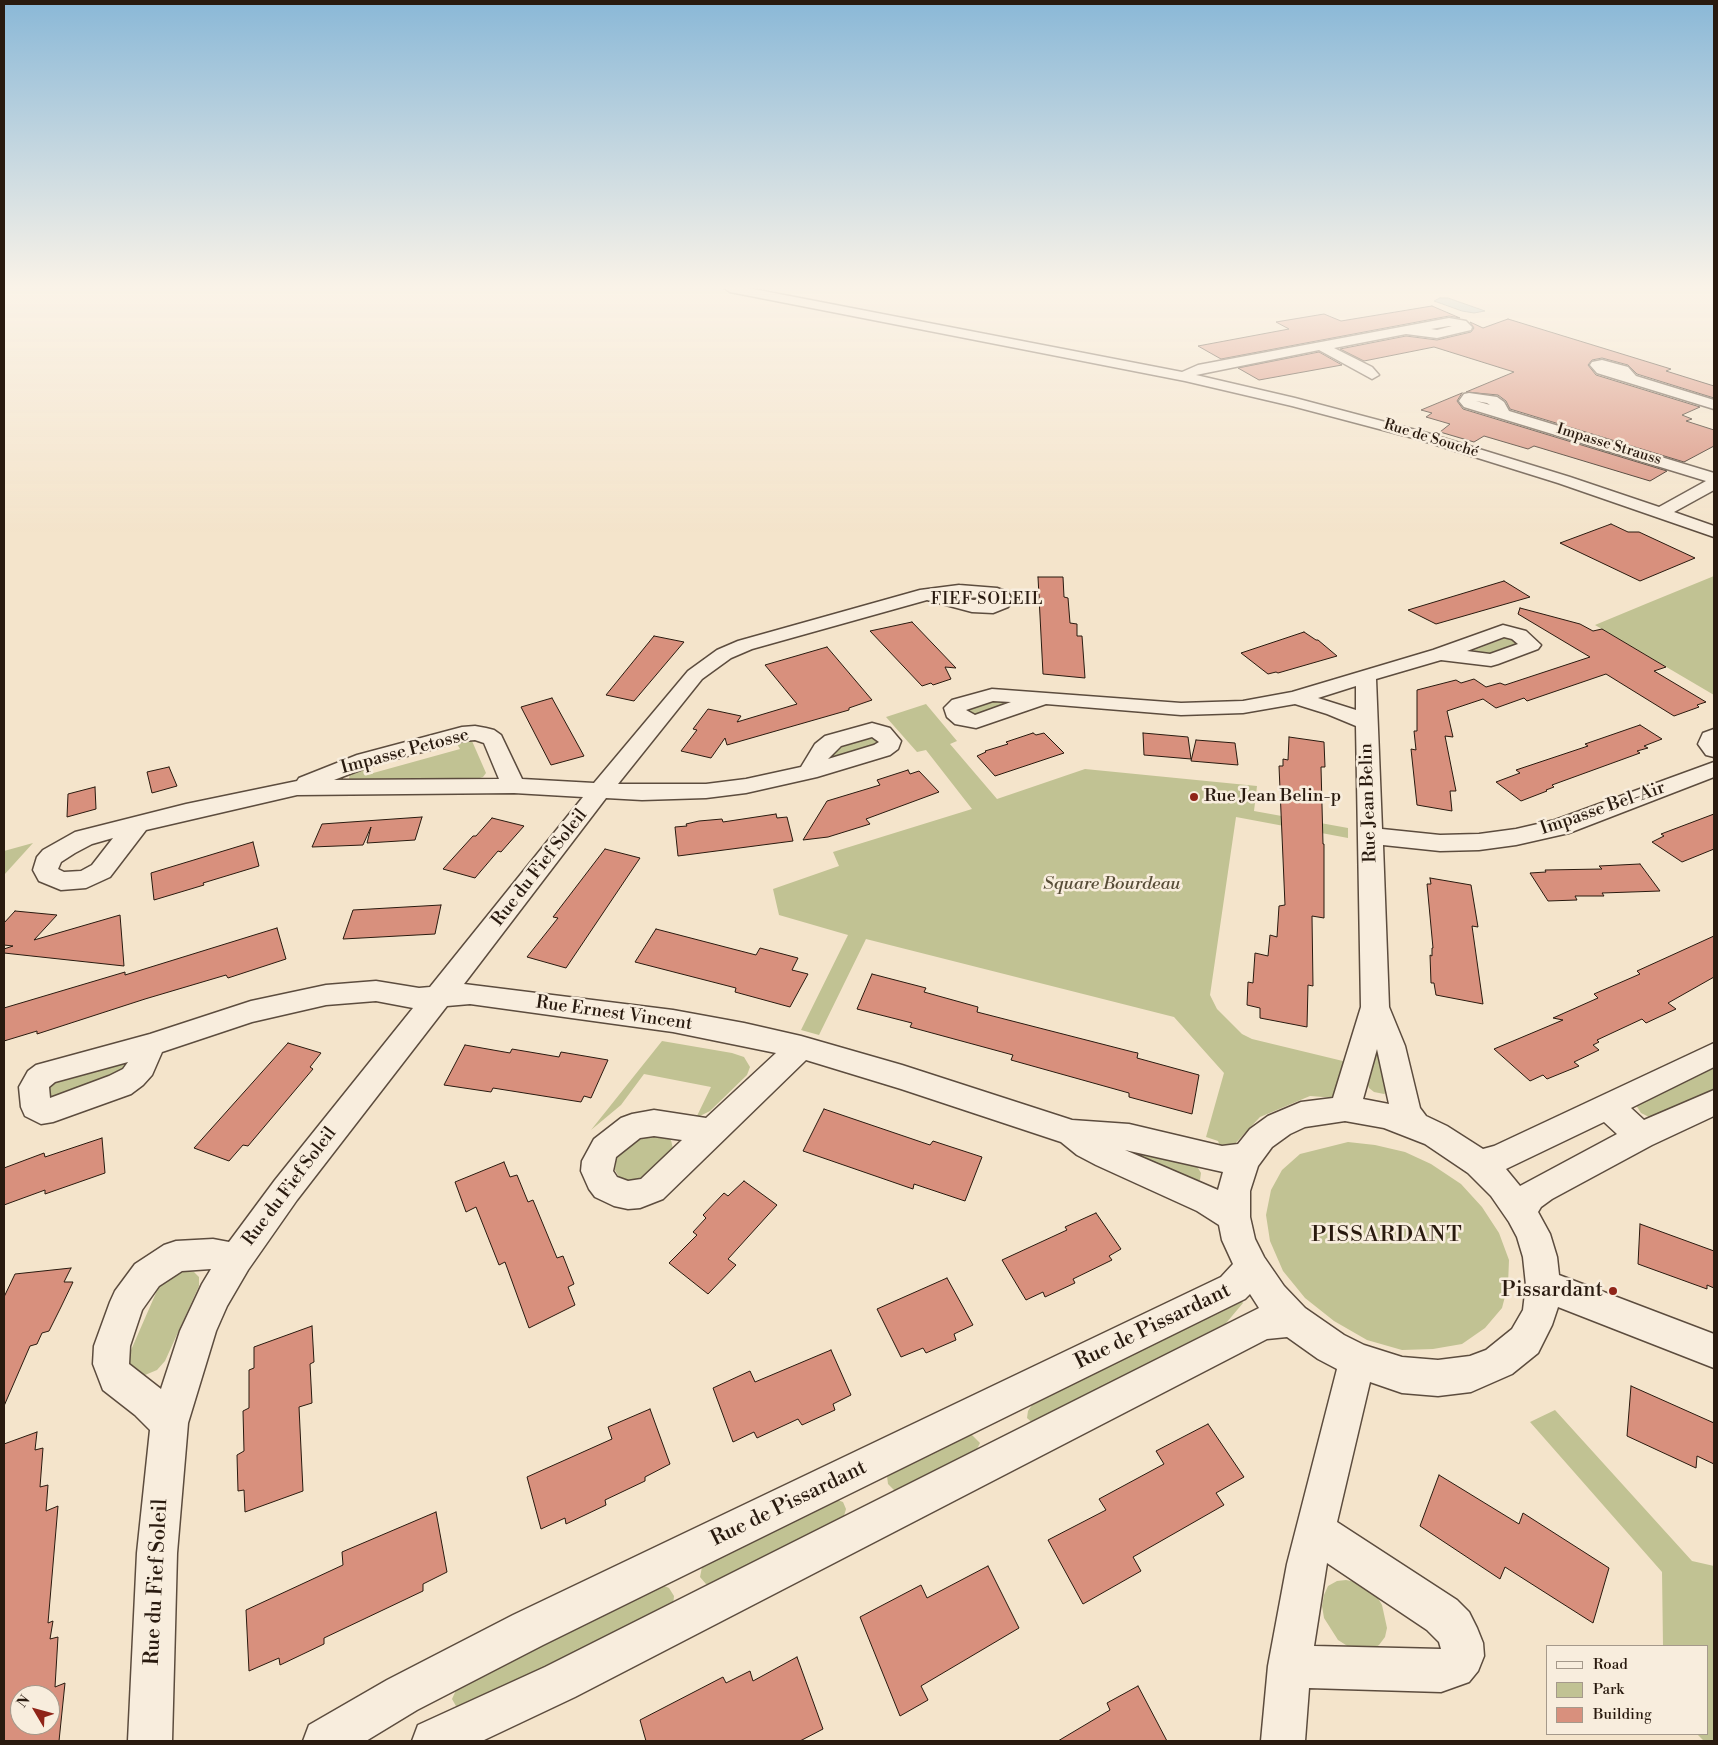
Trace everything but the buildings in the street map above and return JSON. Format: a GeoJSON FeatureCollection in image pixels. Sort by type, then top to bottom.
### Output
{"type":"FeatureCollection","features":[{"type":"Feature","properties":{"kind":"street","name":"Rue de Souché"},"geometry":{"type":"LineString","coordinates":[[1146,369],[1362,419],[1554,477],[1714,532]]}},
{"type":"Feature","properties":{"kind":"street"},"geometry":{"type":"LineString","coordinates":[[1185,377],[1197,369]]}},
{"type":"Feature","properties":{"kind":"street"},"geometry":{"type":"LineString","coordinates":[[1366,369],[1372,376]]}},
{"type":"Feature","properties":{"kind":"street"},"geometry":{"type":"LineString","coordinates":[[1630,378],[1714,405]]}},
{"type":"Feature","properties":{"kind":"street","name":"Impasse Strauss"},"geometry":{"type":"LineString","coordinates":[[1504,414],[1714,478]]}},
{"type":"Feature","properties":{"kind":"street"},"geometry":{"type":"LineString","coordinates":[[1661,513],[1714,483]]}},
{"type":"Feature","properties":{"kind":"street","name":"Rue du Fief Soleil"},"geometry":{"type":"LineString","coordinates":[[150,1741],[157,1553],[169,1423],[198,1332],[214,1294],[236,1258],[286,1190],[600,791],[695,675],[724,654],[745,645],[927,594]]}},
{"type":"Feature","properties":{"kind":"street"},"geometry":{"type":"LineString","coordinates":[[1044,698],[1181,709],[1242,707],[1294,698],[1440,654]]}},
{"type":"Feature","properties":{"kind":"street","name":"Rue Jean Belin"},"geometry":{"type":"LineString","coordinates":[[1345,1109],[1375,1007],[1366,676]]}},
{"type":"Feature","properties":{"kind":"street"},"geometry":{"type":"LineString","coordinates":[[1294,698],[1335,709],[1367,723]]}},
{"type":"Feature","properties":{"kind":"street","name":"Impasse Petosse"},"geometry":{"type":"LineString","coordinates":[[137,825],[186,812],[297,788],[365,760],[475,732],[486,735],[493,740],[514,786]]}},
{"type":"Feature","properties":{"kind":"street"},"geometry":{"type":"LineString","coordinates":[[1714,736],[1709,744],[1714,750]]}},
{"type":"Feature","properties":{"kind":"street","name":"Impasse Bel-Air"},"geometry":{"type":"LineString","coordinates":[[1370,836],[1440,843],[1479,842],[1516,837],[1561,827],[1714,769]]}},
{"type":"Feature","properties":{"kind":"street","name":"Impasse Petosse"},"geometry":{"type":"LineString","coordinates":[[297,788],[514,786],[670,793],[746,786],[809,772]]}},
{"type":"Feature","properties":{"kind":"street","name":"Rue Ernest Vincent"},"geometry":{"type":"LineString","coordinates":[[150,1045],[251,1012],[326,995],[376,991],[419,999],[440,995],[470,994],[660,1019],[744,1034],[801,1047],[902,1076],[1072,1133],[1094,1133],[1129,1137],[1222,1159],[1246,1157]]}},
{"type":"Feature","properties":{"kind":"street","name":"Rue Jean Belin"},"geometry":{"type":"LineString","coordinates":[[1375,1007],[1391,1046],[1406,1111],[1415,1125]]}},
{"type":"Feature","properties":{"kind":"street"},"geometry":{"type":"LineString","coordinates":[[710,1132],[801,1047]]}},
{"type":"Feature","properties":{"kind":"street"},"geometry":{"type":"LineString","coordinates":[[1479,1163],[1500,1158],[1714,1054]]}},
{"type":"Feature","properties":{"kind":"street"},"geometry":{"type":"LineString","coordinates":[[1521,1212],[1530,1197],[1541,1189],[1641,1136],[1714,1102]]}},
{"type":"Feature","properties":{"kind":"street"},"geometry":{"type":"LineString","coordinates":[[1608,1107],[1641,1136]]}},
{"type":"Feature","properties":{"kind":"street"},"geometry":{"type":"LineString","coordinates":[[1345,1109],[1384,1115],[1415,1125],[1458,1148],[1479,1163],[1502,1186],[1521,1212],[1533,1234],[1540,1257],[1544,1285],[1540,1312],[1525,1341],[1499,1362],[1471,1374],[1438,1378],[1402,1375],[1357,1360],[1331,1347],[1293,1320],[1272,1298],[1252,1268],[1239,1240],[1234,1217],[1234,1191],[1239,1172],[1246,1157],[1261,1138],[1279,1125],[1301,1115],[1345,1109]]}},
{"type":"Feature","properties":{"kind":"street","name":"Rue Ernest Vincent"},"geometry":{"type":"LineString","coordinates":[[1072,1133],[1088,1146],[1107,1156],[1208,1201],[1234,1217]]}},
{"type":"Feature","properties":{"kind":"street","name":"Rue du Fief Soleil"},"geometry":{"type":"LineString","coordinates":[[169,1423],[148,1402],[116,1377],[111,1364],[112,1346],[128,1302],[147,1275],[176,1256],[213,1254],[236,1258]]}},
{"type":"Feature","properties":{"kind":"street","name":"Rue de Pissardant"},"geometry":{"type":"LineString","coordinates":[[325,1741],[402,1694],[528,1630],[1233,1288],[1252,1268]]}},
{"type":"Feature","properties":{"kind":"street"},"geometry":{"type":"LineString","coordinates":[[1544,1285],[1714,1351]]}},
{"type":"Feature","properties":{"kind":"street"},"geometry":{"type":"LineString","coordinates":[[434,1741],[560,1682],[1261,1324],[1276,1320],[1293,1320]]}},
{"type":"Feature","properties":{"kind":"street"},"geometry":{"type":"LineString","coordinates":[[1283,1741],[1289,1666],[1300,1598],[1314,1531],[1357,1360]]}},
{"type":"Feature","properties":{"kind":"street"},"geometry":{"type":"LineString","coordinates":[[1289,1666],[1441,1671],[1454,1667],[1463,1656],[1462,1643],[1454,1627],[1442,1616],[1314,1531]]}},
{"type":"Feature","properties":{"kind":"green space"},"geometry":{"type":"Polygon","coordinates":[[[1714,576],[1714,695],[1595,625],[1648,603],[1714,576]]]}},
{"type":"Feature","properties":{"kind":"green space"},"geometry":{"type":"Polygon","coordinates":[[[1510,636],[1522,643],[1484,657],[1472,651],[1510,636]]]}},
{"type":"Feature","properties":{"kind":"green space"},"geometry":{"type":"Polygon","coordinates":[[[996,699],[1006,701],[1008,704],[976,717],[965,711],[996,699]]]}},
{"type":"Feature","properties":{"kind":"green space","name":"Square Bourdeau"},"geometry":{"type":"Polygon","coordinates":[[[926,704],[957,741],[950,744],[997,799],[1085,769],[1257,786],[1254,811],[1348,828],[1348,838],[1236,817],[1210,995],[1217,1009],[1242,1034],[1252,1039],[1347,1062],[1336,1098],[1310,1096],[1260,1117],[1230,1149],[1220,1146],[1218,1141],[1206,1137],[1224,1073],[1174,1017],[866,939],[819,1035],[801,1030],[848,935],[779,915],[773,889],[839,866],[833,852],[972,809],[926,750],[917,752],[886,717],[926,704]]]}},
{"type":"Feature","properties":{"kind":"green space"},"geometry":{"type":"Polygon","coordinates":[[[469,738],[486,773],[483,777],[473,780],[353,781],[349,779],[350,772],[361,764],[366,775],[460,749],[454,739],[469,738]]]}},
{"type":"Feature","properties":{"kind":"green space"},"geometry":{"type":"Polygon","coordinates":[[[871,738],[879,742],[879,745],[826,764],[822,759],[832,750],[871,738]]]}},
{"type":"Feature","properties":{"kind":"green space"},"geometry":{"type":"Polygon","coordinates":[[[33,843],[4,875],[4,851],[33,843]]]}},
{"type":"Feature","properties":{"kind":"green space"},"geometry":{"type":"Polygon","coordinates":[[[662,1041],[732,1053],[744,1057],[750,1067],[747,1075],[710,1111],[696,1118],[711,1087],[644,1074],[621,1105],[591,1130],[662,1041]]]}},
{"type":"Feature","properties":{"kind":"green space"},"geometry":{"type":"Polygon","coordinates":[[[1377,1045],[1388,1092],[1384,1094],[1374,1092],[1367,1083],[1377,1045]]]}},
{"type":"Feature","properties":{"kind":"green space"},"geometry":{"type":"Polygon","coordinates":[[[129,1060],[131,1069],[48,1100],[46,1091],[56,1081],[129,1060]]]}},
{"type":"Feature","properties":{"kind":"green space"},"geometry":{"type":"Polygon","coordinates":[[[1714,1060],[1714,1090],[1667,1115],[1653,1119],[1641,1113],[1636,1105],[1640,1097],[1714,1060]]]}},
{"type":"Feature","properties":{"kind":"green space"},"geometry":{"type":"Polygon","coordinates":[[[641,1133],[664,1135],[671,1140],[673,1149],[646,1180],[626,1182],[619,1177],[615,1170],[616,1159],[619,1151],[641,1133]]]}},
{"type":"Feature","properties":{"kind":"green space"},"geometry":{"type":"Polygon","coordinates":[[[1348,1142],[1375,1145],[1405,1152],[1431,1164],[1461,1184],[1482,1207],[1499,1233],[1509,1260],[1508,1285],[1502,1308],[1485,1328],[1462,1344],[1433,1349],[1402,1350],[1367,1340],[1334,1321],[1305,1298],[1283,1271],[1270,1241],[1266,1215],[1271,1190],[1282,1170],[1300,1154],[1348,1142]]]}},
{"type":"Feature","properties":{"kind":"green space"},"geometry":{"type":"Polygon","coordinates":[[[1109,1146],[1192,1164],[1201,1173],[1200,1180],[1193,1184],[1109,1146]]]}},
{"type":"Feature","properties":{"kind":"green space"},"geometry":{"type":"Polygon","coordinates":[[[194,1272],[199,1277],[199,1286],[165,1361],[157,1370],[145,1375],[135,1375],[128,1368],[128,1357],[159,1286],[172,1275],[194,1272]]]}},
{"type":"Feature","properties":{"kind":"green space"},"geometry":{"type":"Polygon","coordinates":[[[1239,1297],[1243,1303],[1216,1335],[1036,1426],[1027,1418],[1028,1411],[1034,1402],[1239,1297]]]}},
{"type":"Feature","properties":{"kind":"green space"},"geometry":{"type":"Polygon","coordinates":[[[1555,1410],[1692,1561],[1714,1566],[1714,1741],[1704,1741],[1698,1735],[1708,1735],[1708,1645],[1663,1645],[1662,1572],[1530,1422],[1555,1410]]]}},
{"type":"Feature","properties":{"kind":"green space"},"geometry":{"type":"Polygon","coordinates":[[[965,1435],[972,1435],[980,1443],[974,1455],[901,1491],[894,1490],[888,1484],[887,1476],[893,1469],[965,1435]]]}},
{"type":"Feature","properties":{"kind":"green space"},"geometry":{"type":"Polygon","coordinates":[[[835,1499],[843,1502],[846,1509],[839,1524],[717,1584],[706,1584],[700,1577],[702,1567],[706,1561],[835,1499]]]}},
{"type":"Feature","properties":{"kind":"green space"},"geometry":{"type":"Polygon","coordinates":[[[1337,1581],[1356,1582],[1376,1595],[1382,1605],[1387,1628],[1385,1637],[1379,1645],[1371,1650],[1349,1647],[1338,1640],[1324,1618],[1322,1606],[1328,1586],[1337,1581]]]}},
{"type":"Feature","properties":{"kind":"green space"},"geometry":{"type":"Polygon","coordinates":[[[662,1585],[669,1588],[674,1596],[673,1606],[462,1711],[452,1699],[457,1688],[662,1585]]]}},
{"type":"Feature","properties":{"kind":"place","name":"Rue Jean Belin-p"},"geometry":{"type":"Point","coordinates":[1194,797]}},
{"type":"Feature","properties":{"kind":"place","name":"Pissardant"},"geometry":{"type":"Point","coordinates":[1613,1291]}},
{"type":"Feature","properties":{"kind":"district","name":"FIEF SOLEIL"},"geometry":{"type":"Point","coordinates":[987,600]}},
{"type":"Feature","properties":{"kind":"district","name":"PISSARDANT"},"geometry":{"type":"Point","coordinates":[1387,1236]}}]}
